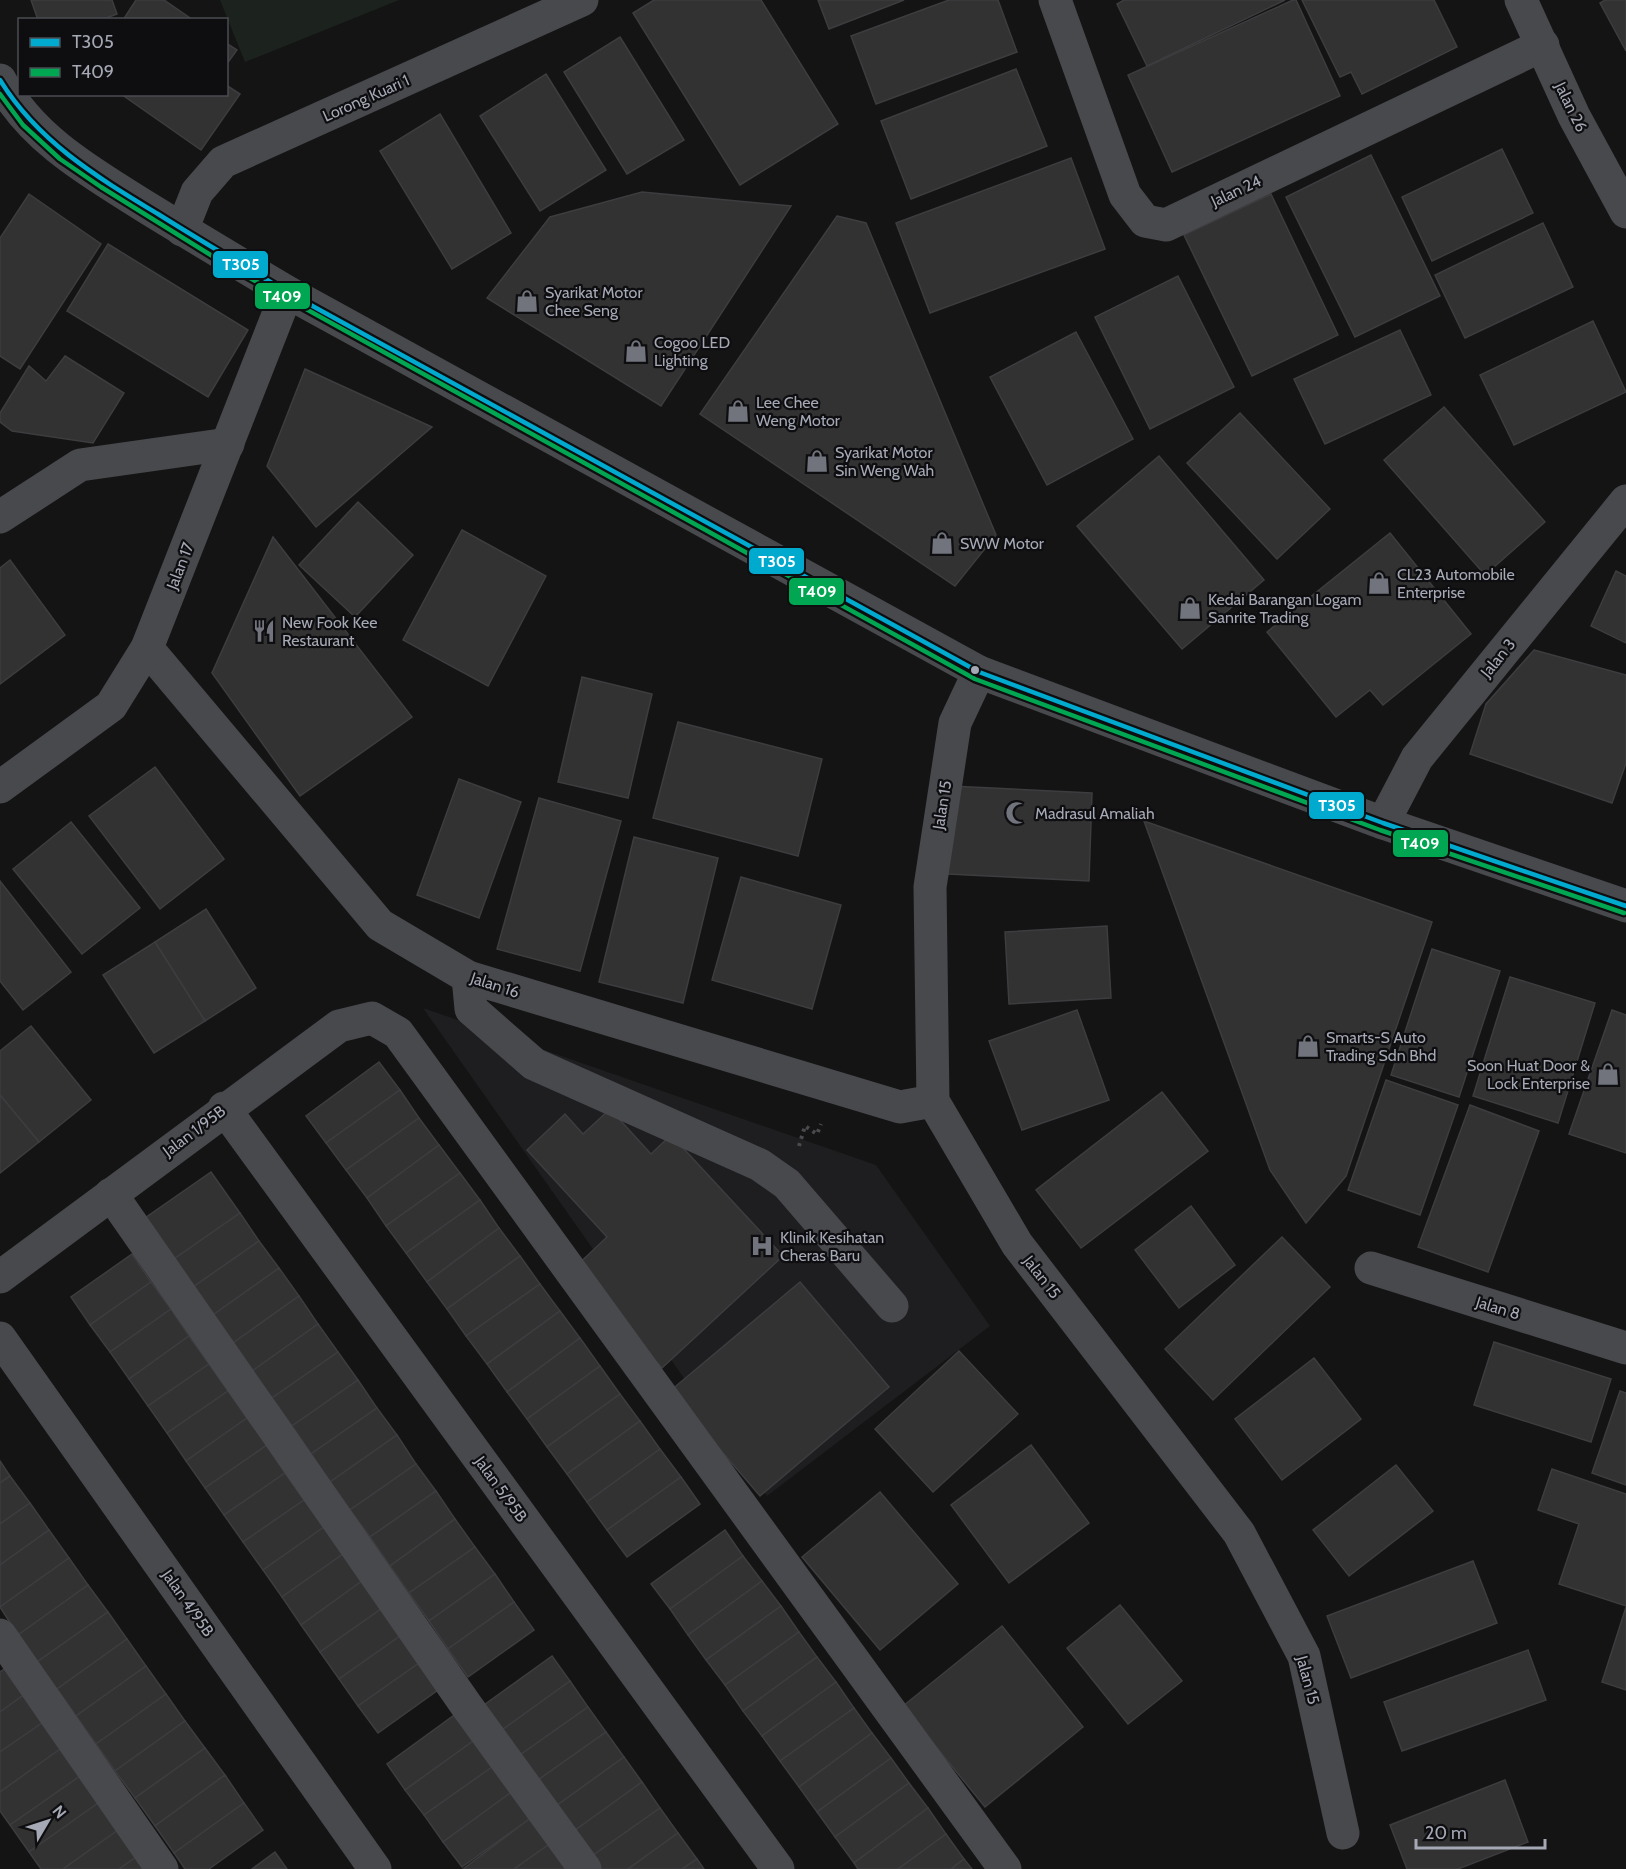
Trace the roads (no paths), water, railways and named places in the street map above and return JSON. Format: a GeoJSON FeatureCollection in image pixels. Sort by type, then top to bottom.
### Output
{"type":"FeatureCollection","features":[{"type":"Feature","properties":{"kind":"street","name":"Lorong Kuari 1"},"geometry":{"type":"LineString","coordinates":[[182,230],[197,192],[223,162],[582,0]]}},
{"type":"Feature","properties":{"kind":"street","name":"Jalan 24"},"geometry":{"type":"LineString","coordinates":[[1055,0],[1125,195],[1145,221],[1166,225],[1543,45]]}},
{"type":"Feature","properties":{"kind":"street","name":"Jalan 26"},"geometry":{"type":"LineString","coordinates":[[1521,0],[1574,116],[1626,212]]}},
{"type":"Feature","properties":{"kind":"street"},"geometry":{"type":"LineString","coordinates":[[0,80],[9,97],[61,152],[182,230],[287,292],[979,672],[1383,822],[1626,906]]}},
{"type":"Feature","properties":{"kind":"street","name":"Jalan 17"},"geometry":{"type":"LineString","coordinates":[[0,787],[111,706],[147,648],[287,292]]}},
{"type":"Feature","properties":{"kind":"street"},"geometry":{"type":"LineString","coordinates":[[0,517],[80,465],[228,444]]}},
{"type":"Feature","properties":{"kind":"street","name":"Jalan 3"},"geometry":{"type":"LineString","coordinates":[[1383,822],[1417,758],[1626,501]]}},
{"type":"Feature","properties":{"kind":"street","name":"Jalan 16"},"geometry":{"type":"LineString","coordinates":[[147,648],[380,925],[468,977],[900,1107],[933,1101]]}},
{"type":"Feature","properties":{"kind":"street","name":"Jalan 15"},"geometry":{"type":"LineString","coordinates":[[979,672],[954,723],[930,887],[933,1101],[1017,1244],[1239,1533],[1304,1656],[1343,1833]]}},
{"type":"Feature","properties":{"kind":"street"},"geometry":{"type":"LineString","coordinates":[[468,977],[471,1009],[534,1064],[760,1165],[787,1184],[892,1306]]}},
{"type":"Feature","properties":{"kind":"street","name":"Jalan 1/95B"},"geometry":{"type":"LineString","coordinates":[[0,1277],[224,1108],[339,1026],[372,1018],[398,1033],[1005,1869]]}},
{"type":"Feature","properties":{"kind":"street","name":"Jalan 5/95B"},"geometry":{"type":"LineString","coordinates":[[224,1108],[778,1869]]}},
{"type":"Feature","properties":{"kind":"street"},"geometry":{"type":"LineString","coordinates":[[111,1194],[466,1705],[585,1869]]}},
{"type":"Feature","properties":{"kind":"street","name":"Jalan 8"},"geometry":{"type":"LineString","coordinates":[[1371,1268],[1626,1348]]}},
{"type":"Feature","properties":{"kind":"street","name":"Jalan 4/95B"},"geometry":{"type":"LineString","coordinates":[[0,1338],[375,1869]]}},
{"type":"Feature","properties":{"kind":"street"},"geometry":{"type":"LineString","coordinates":[[0,1635],[162,1869]]}},
{"type":"Feature","properties":{"kind":"place","name":"Syarikat Motor Chee Seng"},"geometry":{"type":"Point","coordinates":[527,301]}},
{"type":"Feature","properties":{"kind":"place","name":"Cogoo LED Lighting"},"geometry":{"type":"Point","coordinates":[636,351]}},
{"type":"Feature","properties":{"kind":"place","name":"Lee Chee Weng Motor"},"geometry":{"type":"Point","coordinates":[738,411]}},
{"type":"Feature","properties":{"kind":"place","name":"Syarikat Motor Sin Weng Wah"},"geometry":{"type":"Point","coordinates":[817,461]}},
{"type":"Feature","properties":{"kind":"place","name":"SWW Motor"},"geometry":{"type":"Point","coordinates":[942,543]}},
{"type":"Feature","properties":{"kind":"place","name":"CL23 Automobile Enterprise"},"geometry":{"type":"Point","coordinates":[1379,583]}},
{"type":"Feature","properties":{"kind":"place","name":"Kedai Barangan Logam Sanrite Trading"},"geometry":{"type":"Point","coordinates":[1190,608]}},
{"type":"Feature","properties":{"kind":"place","name":"New Fook Kee Restaurant"},"geometry":{"type":"Point","coordinates":[264,631]}},
{"type":"Feature","properties":{"kind":"place","name":"Madrasul Amaliah"},"geometry":{"type":"Point","coordinates":[1017,813]}},
{"type":"Feature","properties":{"kind":"place","name":"Smarts-S Auto Trading Sdn Bhd"},"geometry":{"type":"Point","coordinates":[1308,1046]}},
{"type":"Feature","properties":{"kind":"place","name":"Soon Huat Door & Lock Enterprise"},"geometry":{"type":"Point","coordinates":[1608,1074]}},
{"type":"Feature","properties":{"kind":"place","name":"Klinik Kesihatan Cheras Baru"},"geometry":{"type":"Point","coordinates":[762,1246]}}]}
